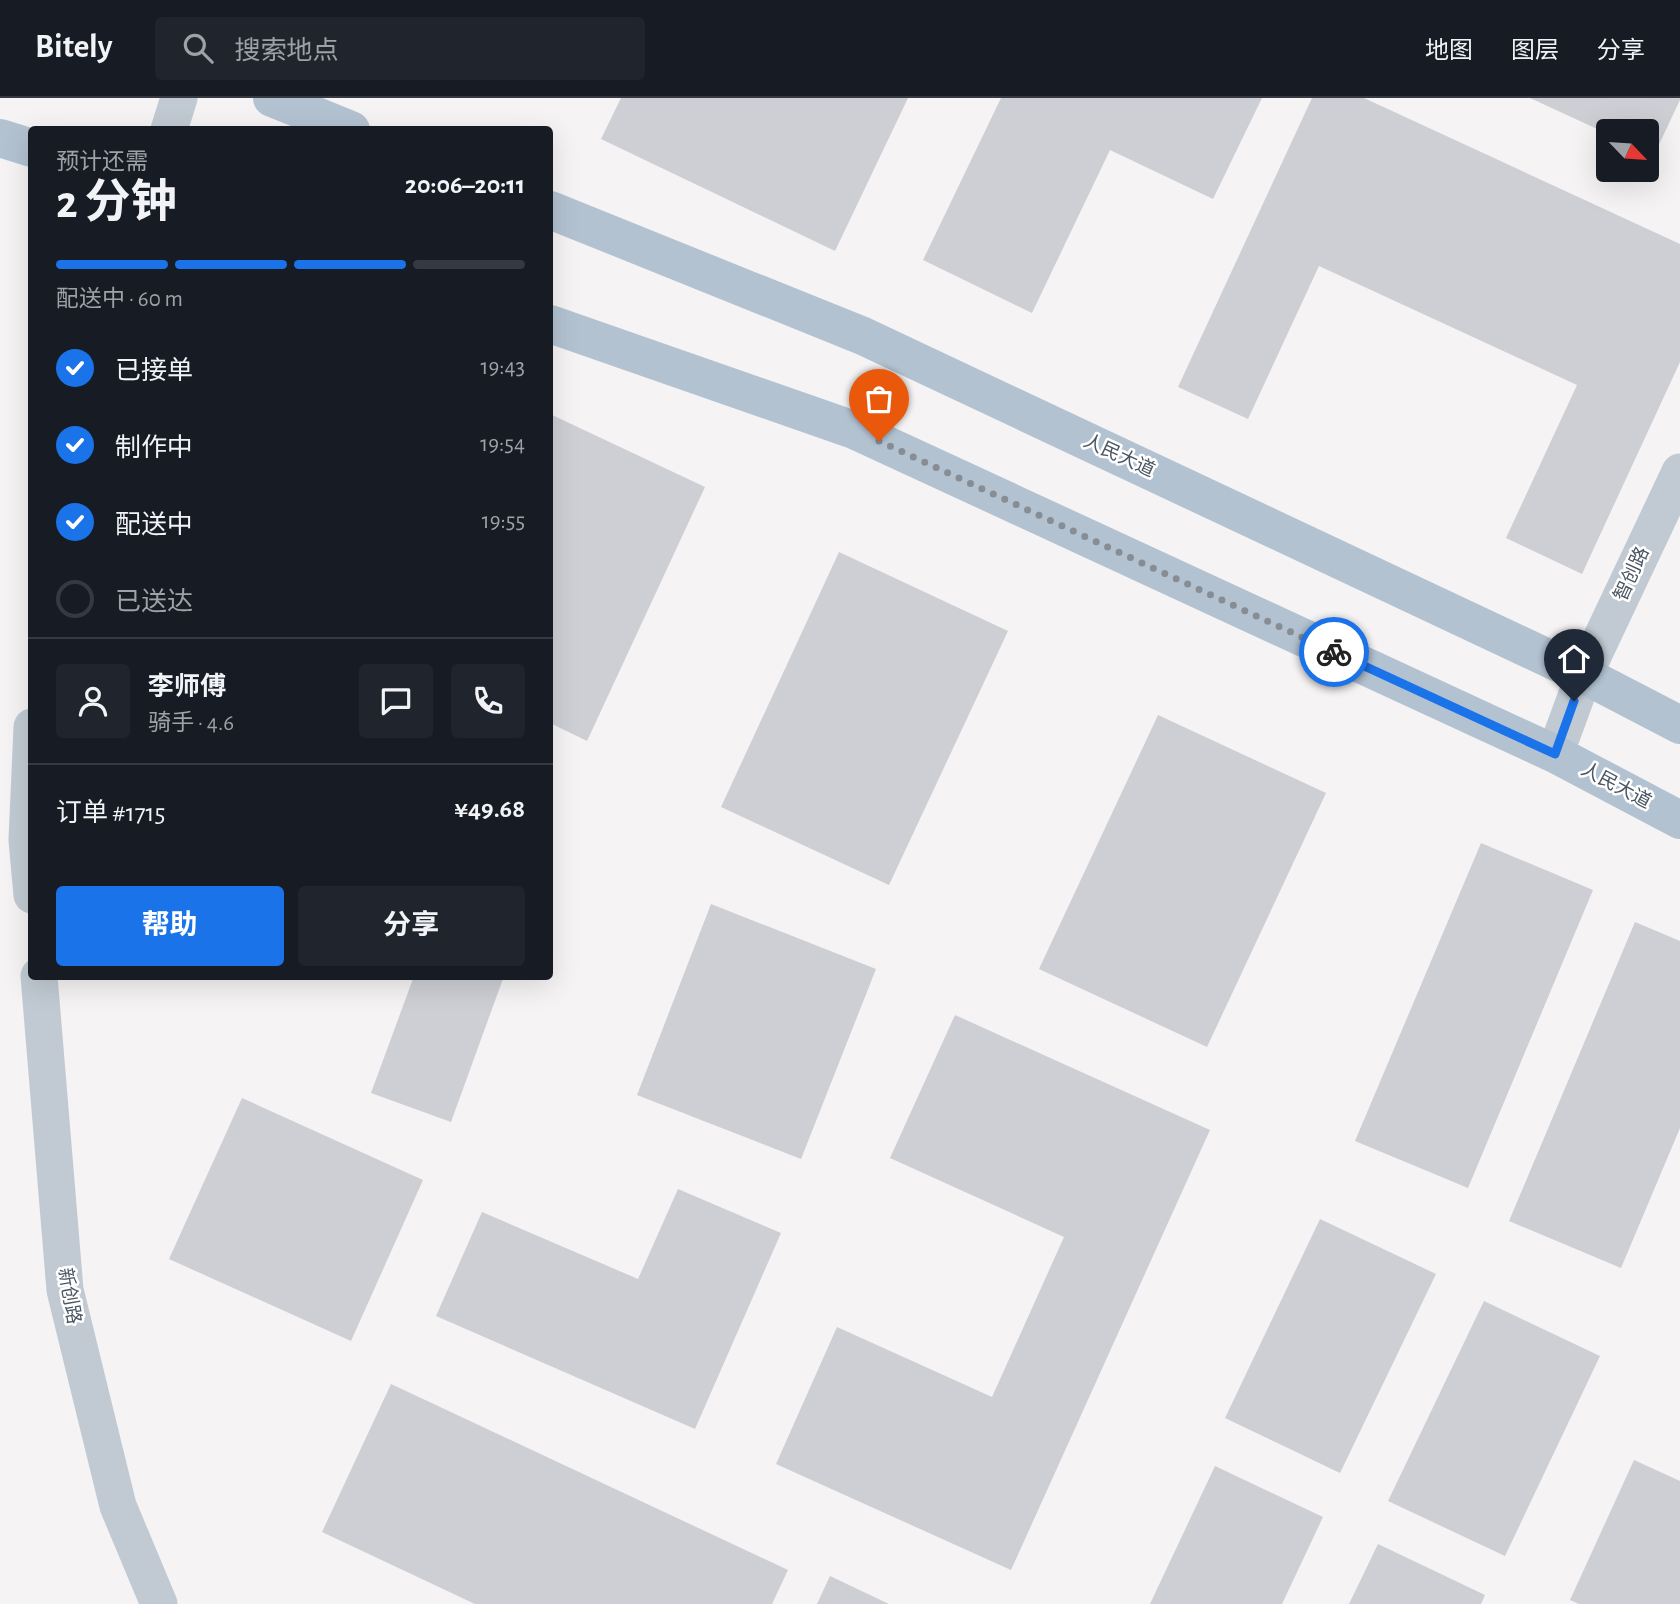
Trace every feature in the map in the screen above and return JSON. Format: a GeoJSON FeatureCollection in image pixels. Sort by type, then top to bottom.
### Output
{"type":"FeatureCollection","features":[{"type":"Feature","properties":{"kind":"main road"},"geometry":{"type":"LineString","coordinates":[[272,98],[341,126]]}},
{"type":"Feature","properties":{"kind":"main road"},"geometry":{"type":"LineString","coordinates":[[0,138],[28,147]]}},
{"type":"Feature","properties":{"kind":"main road","name":"人民大道"},"geometry":{"type":"LineString","coordinates":[[553,210],[863,336],[1584,675],[1680,725]]}},
{"type":"Feature","properties":{"kind":"main road","name":"人民大道"},"geometry":{"type":"LineString","coordinates":[[553,325],[854,430],[1555,754],[1680,820]]}},
{"type":"Feature","properties":{"kind":"street"},"geometry":{"type":"LineString","coordinates":[[170,126],[179,98]]}},
{"type":"Feature","properties":{"kind":"street","name":"智创路"},"geometry":{"type":"LineString","coordinates":[[1555,754],[1584,675],[1680,472]]}},
{"type":"Feature","properties":{"kind":"street"},"geometry":{"type":"LineString","coordinates":[[28,817],[28,851]]}},
{"type":"Feature","properties":{"kind":"street","name":"新创路"},"geometry":{"type":"LineString","coordinates":[[39,980],[65,1290],[118,1506],[159,1604]]}},
{"type":"Feature","properties":{"kind":"building"},"geometry":{"type":"Polygon","coordinates":[[[621,98],[908,98],[835,251],[601,139],[621,98]]]}},
{"type":"Feature","properties":{"kind":"building"},"geometry":{"type":"Polygon","coordinates":[[[1001,98],[1262,98],[1213,199],[1110,150],[1032,313],[923,260],[1001,98]]]}},
{"type":"Feature","properties":{"kind":"building"},"geometry":{"type":"Polygon","coordinates":[[[1312,98],[1364,98],[1680,244],[1680,362],[1582,574],[1506,538],[1577,385],[1319,266],[1248,419],[1178,387],[1312,98]]]}},
{"type":"Feature","properties":{"kind":"building"},"geometry":{"type":"Polygon","coordinates":[[[1530,98],[1680,98],[1659,144],[1659,119],[1596,119],[1596,128],[1530,98]]]}},
{"type":"Feature","properties":{"kind":"building"},"geometry":{"type":"Polygon","coordinates":[[[553,415],[705,487],[587,741],[553,724],[553,415]]]}},
{"type":"Feature","properties":{"kind":"building"},"geometry":{"type":"Polygon","coordinates":[[[839,552],[1008,631],[889,885],[721,807],[839,552]]]}},
{"type":"Feature","properties":{"kind":"building"},"geometry":{"type":"Polygon","coordinates":[[[1158,715],[1326,793],[1207,1047],[1039,969],[1158,715]]]}},
{"type":"Feature","properties":{"kind":"building"},"geometry":{"type":"Polygon","coordinates":[[[1481,843],[1593,890],[1468,1188],[1355,1141],[1481,843]]]}},
{"type":"Feature","properties":{"kind":"building"},"geometry":{"type":"Polygon","coordinates":[[[711,904],[876,969],[801,1159],[637,1095],[711,904]]]}},
{"type":"Feature","properties":{"kind":"building"},"geometry":{"type":"Polygon","coordinates":[[[1635,922],[1680,941],[1680,1128],[1621,1268],[1509,1221],[1635,922]]]}},
{"type":"Feature","properties":{"kind":"building"},"geometry":{"type":"Polygon","coordinates":[[[413,980],[503,980],[451,1122],[371,1093],[413,980]]]}},
{"type":"Feature","properties":{"kind":"building"},"geometry":{"type":"Polygon","coordinates":[[[955,1015],[1210,1130],[1011,1570],[776,1464],[837,1327],[992,1397],[1064,1237],[890,1158],[955,1015]]]}},
{"type":"Feature","properties":{"kind":"building"},"geometry":{"type":"Polygon","coordinates":[[[242,1098],[423,1180],[351,1341],[169,1259],[242,1098]]]}},
{"type":"Feature","properties":{"kind":"building"},"geometry":{"type":"Polygon","coordinates":[[[678,1189],[781,1233],[695,1429],[436,1316],[482,1212],[638,1279],[678,1189]]]}},
{"type":"Feature","properties":{"kind":"building"},"geometry":{"type":"Polygon","coordinates":[[[1320,1219],[1436,1274],[1340,1473],[1225,1418],[1320,1219]]]}},
{"type":"Feature","properties":{"kind":"building"},"geometry":{"type":"Polygon","coordinates":[[[1484,1301],[1600,1356],[1505,1556],[1388,1501],[1484,1301]]]}},
{"type":"Feature","properties":{"kind":"building"},"geometry":{"type":"Polygon","coordinates":[[[391,1384],[788,1570],[772,1604],[475,1604],[322,1532],[391,1384]]]}},
{"type":"Feature","properties":{"kind":"building"},"geometry":{"type":"Polygon","coordinates":[[[1634,1460],[1680,1481],[1680,1604],[1579,1604],[1570,1600],[1634,1460]]]}},
{"type":"Feature","properties":{"kind":"building"},"geometry":{"type":"Polygon","coordinates":[[[1215,1466],[1323,1517],[1282,1604],[1150,1604],[1215,1466]]]}},
{"type":"Feature","properties":{"kind":"building"},"geometry":{"type":"Polygon","coordinates":[[[1378,1544],[1485,1595],[1481,1604],[1349,1604],[1378,1544]]]}},
{"type":"Feature","properties":{"kind":"building"},"geometry":{"type":"Polygon","coordinates":[[[830,1576],[889,1604],[817,1604],[830,1576]]]}},
{"type":"Feature","properties":{"kind":"way so far"},"geometry":{"type":"LineString","coordinates":[[879,441],[1334,652]]}},
{"type":"Feature","properties":{"kind":"route"},"geometry":{"type":"LineString","coordinates":[[1334,652],[1555,754],[1574,701]]}}]}
